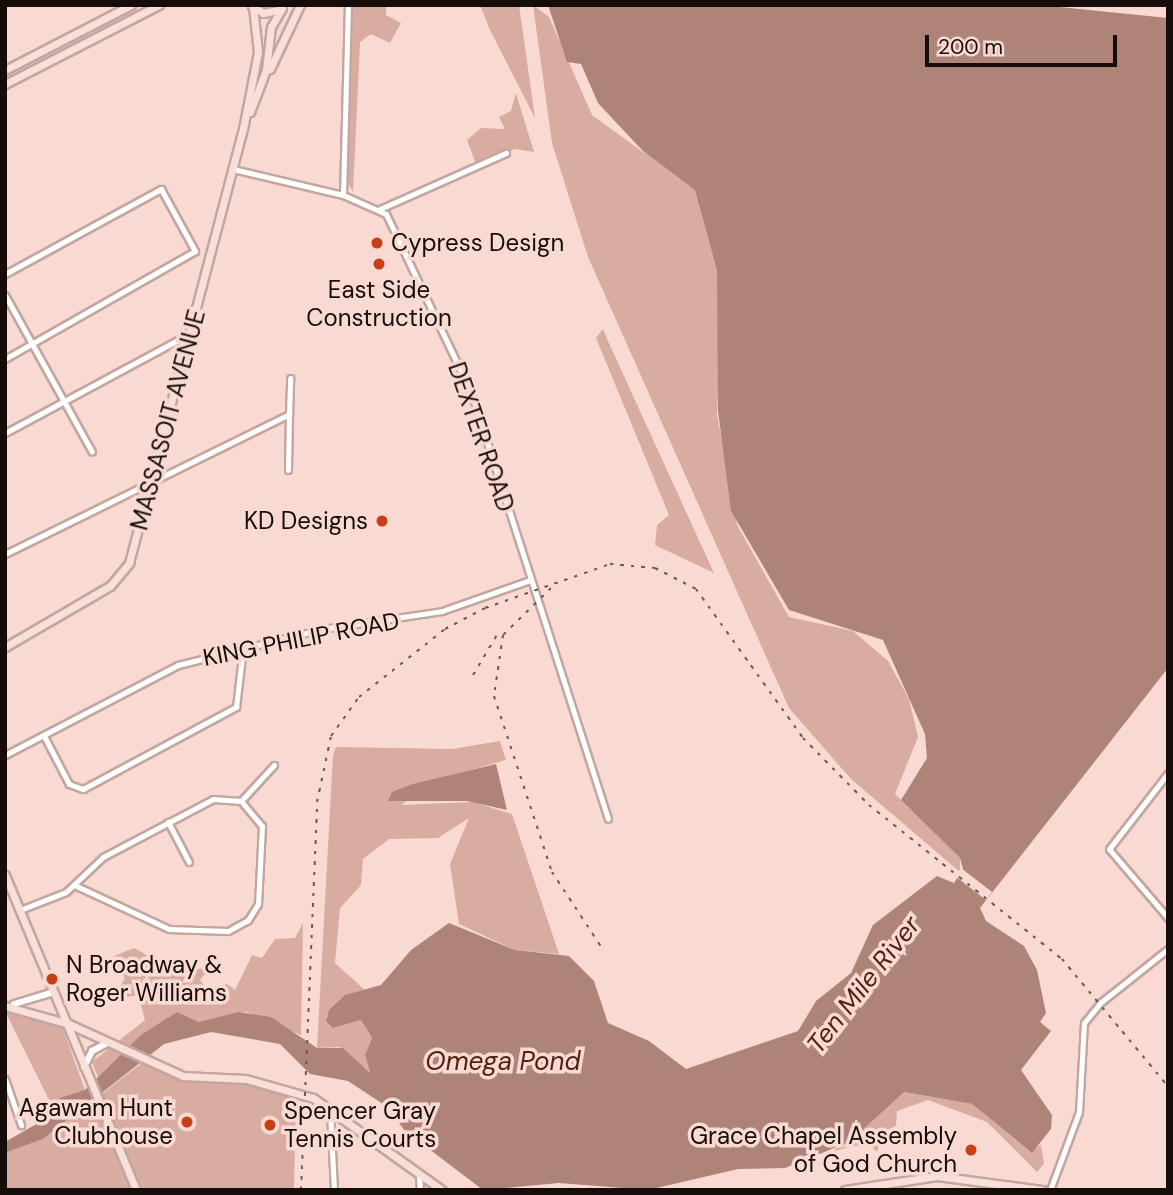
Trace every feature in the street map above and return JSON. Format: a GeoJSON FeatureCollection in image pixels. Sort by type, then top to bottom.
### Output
{"type":"FeatureCollection","features":[{"type":"Feature","properties":{"kind":"main road"},"geometry":{"type":"LineString","coordinates":[[5,70],[131,5]]}},
{"type":"Feature","properties":{"kind":"main road"},"geometry":{"type":"LineString","coordinates":[[5,84],[159,5]]}},
{"type":"Feature","properties":{"kind":"main road"},"geometry":{"type":"LineString","coordinates":[[254,101],[300,5]]}},
{"type":"Feature","properties":{"kind":"main road"},"geometry":{"type":"LineString","coordinates":[[252,6],[267,13],[283,7]]}},
{"type":"Feature","properties":{"kind":"main road","name":"MASSASOIT AVENUE"},"geometry":{"type":"LineString","coordinates":[[5,647],[121,577],[152,480],[243,129],[258,52],[252,6]]}},
{"type":"Feature","properties":{"kind":"main road","name":"MASSASOIT AVENUE"},"geometry":{"type":"LineString","coordinates":[[243,129],[267,65],[271,26],[283,7]]}},
{"type":"Feature","properties":{"kind":"main road"},"geometry":{"type":"LineString","coordinates":[[5,875],[69,1024],[83,1069],[136,1190]]}},
{"type":"Feature","properties":{"kind":"main road"},"geometry":{"type":"LineString","coordinates":[[9,1005],[69,1024],[183,1076],[246,1079],[295,1092],[330,1111],[442,1190]]}},
{"type":"Feature","properties":{"kind":"main road"},"geometry":{"type":"LineString","coordinates":[[845,1190],[945,1176],[1042,1190]]}},
{"type":"Feature","properties":{"kind":"street"},"geometry":{"type":"LineString","coordinates":[[343,195],[348,5]]}},
{"type":"Feature","properties":{"kind":"street"},"geometry":{"type":"LineString","coordinates":[[233,169],[343,195],[380,209],[506,153]]}},
{"type":"Feature","properties":{"kind":"street"},"geometry":{"type":"LineString","coordinates":[[5,274],[161,190],[195,251],[5,359]]}},
{"type":"Feature","properties":{"kind":"street","name":"DEXTER ROAD"},"geometry":{"type":"LineString","coordinates":[[380,209],[471,392],[608,819]]}},
{"type":"Feature","properties":{"kind":"street"},"geometry":{"type":"LineString","coordinates":[[5,295],[92,452]]}},
{"type":"Feature","properties":{"kind":"street"},"geometry":{"type":"LineString","coordinates":[[5,433],[191,333]]}},
{"type":"Feature","properties":{"kind":"street"},"geometry":{"type":"LineString","coordinates":[[288,470],[290,378]]}},
{"type":"Feature","properties":{"kind":"street"},"geometry":{"type":"LineString","coordinates":[[5,554],[289,414]]}},
{"type":"Feature","properties":{"kind":"street","name":"KING PHILIP ROAD"},"geometry":{"type":"LineString","coordinates":[[5,755],[174,666],[243,648],[442,611],[530,580]]}},
{"type":"Feature","properties":{"kind":"street"},"geometry":{"type":"LineString","coordinates":[[44,736],[69,784],[83,789],[231,711],[242,693],[243,648]]}},
{"type":"Feature","properties":{"kind":"street"},"geometry":{"type":"LineString","coordinates":[[242,801],[274,765]]}},
{"type":"Feature","properties":{"kind":"street"},"geometry":{"type":"LineString","coordinates":[[1168,774],[1110,849],[1168,918]]}},
{"type":"Feature","properties":{"kind":"street"},"geometry":{"type":"LineString","coordinates":[[20,910],[74,885],[103,857],[213,799],[242,801]]}},
{"type":"Feature","properties":{"kind":"street"},"geometry":{"type":"LineString","coordinates":[[74,885],[169,929],[202,934],[238,927],[258,904],[264,835],[242,801]]}},
{"type":"Feature","properties":{"kind":"street"},"geometry":{"type":"LineString","coordinates":[[169,822],[189,862]]}},
{"type":"Feature","properties":{"kind":"street"},"geometry":{"type":"LineString","coordinates":[[1050,1190],[1079,1112],[1088,1015],[1168,949]]}},
{"type":"Feature","properties":{"kind":"street"},"geometry":{"type":"LineString","coordinates":[[9,1005],[54,992]]}},
{"type":"Feature","properties":{"kind":"street"},"geometry":{"type":"LineString","coordinates":[[83,1069],[92,1051],[110,1042]]}},
{"type":"Feature","properties":{"kind":"street"},"geometry":{"type":"LineString","coordinates":[[5,1079],[21,1125]]}},
{"type":"Feature","properties":{"kind":"street"},"geometry":{"type":"LineString","coordinates":[[330,1111],[334,1190]]}},
{"type":"Feature","properties":{"kind":"street"},"geometry":{"type":"LineString","coordinates":[[419,1176],[420,1190]]}},
{"type":"Feature","properties":{"kind":"shaded area"},"geometry":{"type":"Polygon","coordinates":[[[353,5],[386,5],[386,15],[401,23],[390,43],[371,34],[360,42],[353,192],[348,183],[353,5]]]}},
{"type":"Feature","properties":{"kind":"shaded area"},"geometry":{"type":"Polygon","coordinates":[[[480,5],[519,5],[535,118],[490,30],[480,5]]]}},
{"type":"Feature","properties":{"kind":"shaded area"},"geometry":{"type":"Polygon","coordinates":[[[533,5],[549,17],[592,115],[647,155],[598,103],[726,211],[717,414],[737,525],[789,617],[853,631],[888,661],[909,699],[918,737],[895,794],[960,858],[960,872],[851,779],[789,708],[588,257],[552,143],[533,5]]]}},
{"type":"Feature","properties":{"kind":"shaded area"},"geometry":{"type":"Polygon","coordinates":[[[516,93],[534,152],[515,149],[476,164],[467,140],[481,128],[505,129],[499,117],[511,111],[516,93]]]}},
{"type":"Feature","properties":{"kind":"shaded area"},"geometry":{"type":"Polygon","coordinates":[[[603,329],[714,573],[655,545],[657,525],[669,515],[596,338],[603,329]]]}},
{"type":"Feature","properties":{"kind":"shaded area"},"geometry":{"type":"Polygon","coordinates":[[[500,741],[506,760],[438,779],[401,805],[473,802],[512,814],[559,954],[515,950],[459,924],[450,864],[469,818],[438,838],[389,839],[363,859],[361,885],[340,908],[335,963],[366,991],[332,1007],[326,1018],[333,1028],[361,1020],[372,1038],[365,1055],[370,1074],[340,1047],[317,1048],[333,755],[336,747],[452,749],[500,741]]]}},
{"type":"Feature","properties":{"kind":"shaded area"},"geometry":{"type":"Polygon","coordinates":[[[303,923],[301,1035],[246,1012],[199,1022],[177,1012],[99,1080],[92,1062],[145,1020],[138,995],[113,999],[125,978],[107,959],[134,948],[176,971],[210,968],[200,980],[208,991],[227,984],[235,990],[252,955],[262,958],[275,939],[295,938],[303,923]]]}},
{"type":"Feature","properties":{"kind":"shaded area"},"geometry":{"type":"Polygon","coordinates":[[[15,1011],[63,1029],[85,1090],[53,1108],[6,1013],[15,1011]]]}},
{"type":"Feature","properties":{"kind":"shaded area"},"geometry":{"type":"Polygon","coordinates":[[[147,1059],[187,1074],[296,1092],[294,1190],[5,1190],[5,1153],[43,1139],[147,1059]]]}},
{"type":"Feature","properties":{"kind":"shaded area"},"geometry":{"type":"Polygon","coordinates":[[[904,1092],[972,1104],[1029,1151],[1041,1145],[1044,1164],[1037,1172],[987,1122],[928,1100],[897,1111],[896,1126],[882,1132],[877,1152],[868,1143],[833,1151],[904,1092]]]}},
{"type":"Feature","properties":{"kind":"water"},"geometry":{"type":"Polygon","coordinates":[[[548,5],[1040,5],[1168,18],[1168,668],[980,908],[986,921],[1024,946],[1037,970],[1046,1013],[1040,1022],[1051,1031],[1021,1070],[1052,1115],[1051,1129],[1032,1153],[972,1104],[904,1092],[849,1142],[785,1168],[738,1169],[648,1190],[559,1183],[483,1190],[404,1130],[389,1108],[348,1081],[310,1074],[280,1044],[211,1032],[164,1044],[43,1139],[5,1153],[5,1142],[40,1122],[60,1098],[85,1090],[141,1035],[177,1012],[199,1022],[238,1012],[271,1017],[317,1048],[343,1048],[370,1073],[365,1055],[372,1038],[361,1020],[333,1028],[326,1021],[329,1010],[345,995],[381,985],[411,950],[449,923],[515,950],[569,956],[594,981],[608,1023],[649,1041],[686,1069],[798,1031],[816,1001],[851,973],[873,925],[937,876],[954,883],[963,869],[960,858],[901,800],[927,758],[925,734],[883,640],[789,610],[731,511],[718,411],[717,270],[695,190],[642,150],[598,103],[581,64],[567,62],[548,5]]]}},
{"type":"Feature","properties":{"kind":"water"},"geometry":{"type":"Polygon","coordinates":[[[496,764],[507,810],[467,801],[388,801],[392,792],[413,784],[496,764]]]}},
{"type":"Feature","properties":{"kind":"pier"},"geometry":{"type":"Polygon","coordinates":[[[961,868],[992,892],[986,900],[955,876],[961,868]]]}},
{"type":"Feature","properties":{"kind":"railway"},"geometry":{"type":"LineString","coordinates":[[301,1190],[317,802],[331,736],[359,697],[445,629],[485,608],[610,564],[655,568],[696,589],[803,738],[869,805],[1062,959],[1168,1086]]}},
{"type":"Feature","properties":{"kind":"railway"},"geometry":{"type":"LineString","coordinates":[[551,588],[503,635],[494,696],[552,872],[602,948]]}},
{"type":"Feature","properties":{"kind":"railway"},"geometry":{"type":"LineString","coordinates":[[473,675],[498,633]]}},
{"type":"Feature","properties":{"kind":"place","name":"Cypress Design"},"geometry":{"type":"Point","coordinates":[377,243]}},
{"type":"Feature","properties":{"kind":"place","name":"East Side Construction"},"geometry":{"type":"Point","coordinates":[379,264]}},
{"type":"Feature","properties":{"kind":"place","name":"KD Designs"},"geometry":{"type":"Point","coordinates":[382,521]}},
{"type":"Feature","properties":{"kind":"place","name":"N Broadway & Roger Williams"},"geometry":{"type":"Point","coordinates":[52,979]}},
{"type":"Feature","properties":{"kind":"place","name":"Agawam Hunt Clubhouse"},"geometry":{"type":"Point","coordinates":[187,1122]}},
{"type":"Feature","properties":{"kind":"place","name":"Spencer Gray Tennis Courts"},"geometry":{"type":"Point","coordinates":[270,1125]}},
{"type":"Feature","properties":{"kind":"place","name":"Grace Chapel Assembly of God Church"},"geometry":{"type":"Point","coordinates":[971,1150]}},
{"type":"Feature","properties":{"kind":"water label","name":"Ten Mile River"},"geometry":{"type":"Point","coordinates":[864,985]}},
{"type":"Feature","properties":{"kind":"water label","name":"Omega Pond"},"geometry":{"type":"Point","coordinates":[503,1062]}}]}
